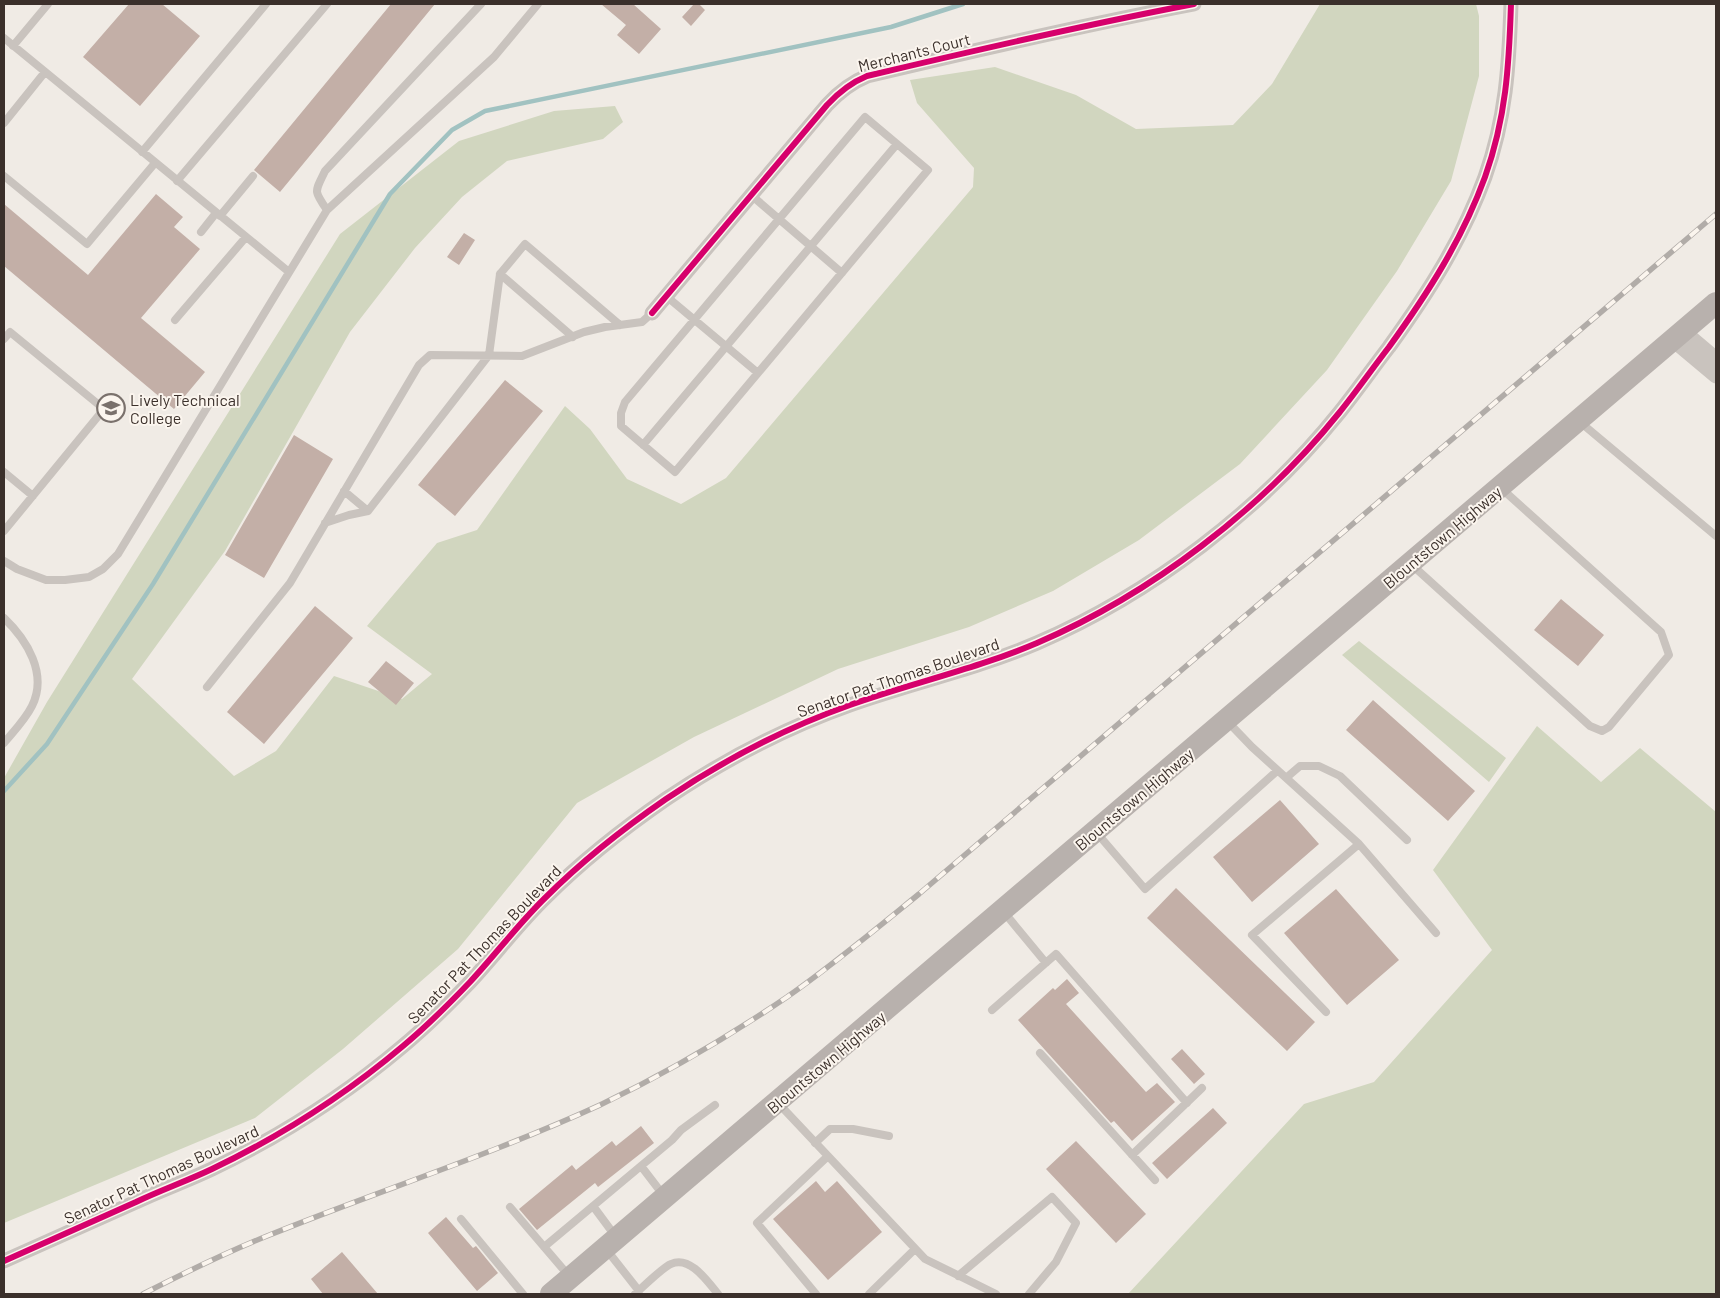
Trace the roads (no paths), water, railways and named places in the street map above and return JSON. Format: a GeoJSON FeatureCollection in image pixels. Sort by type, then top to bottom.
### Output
{"type":"FeatureCollection","features":[{"type":"Feature","properties":{"kind":"main road","name":"Blountstown Highway"},"geometry":{"type":"LineString","coordinates":[[551,1294],[1227,721],[1716,303]]}},
{"type":"Feature","properties":{"kind":"street","name":"Merchants Court"},"geometry":{"type":"LineString","coordinates":[[652,313],[827,104],[842,89],[855,81],[867,76],[1099,22],[1194,4]]}},
{"type":"Feature","properties":{"kind":"street","name":"Senator Pat Thomas Boulevard"},"geometry":{"type":"LineString","coordinates":[[4,1261],[212,1169],[297,1122],[334,1099],[405,1044],[442,1010],[469,983],[546,896],[590,857],[631,824],[703,774],[749,748],[795,726],[851,704],[972,668],[1054,634],[1119,601],[1177,563],[1252,505],[1300,457],[1338,415],[1409,320],[1444,266],[1464,230],[1490,161],[1503,111],[1509,54],[1511,4]]}},
{"type":"Feature","properties":{"kind":"street"},"geometry":{"type":"LineString","coordinates":[[1678,336],[1716,359]]}},
{"type":"Feature","properties":{"kind":"street"},"geometry":{"type":"LineString","coordinates":[[1678,336],[1716,376]]}},
{"type":"Feature","properties":{"kind":"lane"},"geometry":{"type":"LineString","coordinates":[[13,46],[48,4]]}},
{"type":"Feature","properties":{"kind":"lane"},"geometry":{"type":"LineString","coordinates":[[142,152],[266,4]]}},
{"type":"Feature","properties":{"kind":"lane"},"geometry":{"type":"LineString","coordinates":[[177,181],[326,4]]}},
{"type":"Feature","properties":{"kind":"lane"},"geometry":{"type":"LineString","coordinates":[[327,210],[316,195],[316,189],[325,171],[481,4]]}},
{"type":"Feature","properties":{"kind":"lane"},"geometry":{"type":"LineString","coordinates":[[4,561],[17,569],[46,580],[65,580],[88,577],[103,569],[118,554],[327,210],[494,57],[538,4]]}},
{"type":"Feature","properties":{"kind":"lane"},"geometry":{"type":"LineString","coordinates":[[4,38],[289,272]]}},
{"type":"Feature","properties":{"kind":"lane"},"geometry":{"type":"LineString","coordinates":[[4,123],[45,72]]}},
{"type":"Feature","properties":{"kind":"lane"},"geometry":{"type":"LineString","coordinates":[[865,117],[928,170],[675,472],[621,426],[621,413],[625,402],[779,219],[865,117]]}},
{"type":"Feature","properties":{"kind":"lane"},"geometry":{"type":"LineString","coordinates":[[643,445],[898,144]]}},
{"type":"Feature","properties":{"kind":"lane"},"geometry":{"type":"LineString","coordinates":[[4,176],[87,244],[155,163]]}},
{"type":"Feature","properties":{"kind":"lane"},"geometry":{"type":"LineString","coordinates":[[201,232],[253,176]]}},
{"type":"Feature","properties":{"kind":"lane"},"geometry":{"type":"LineString","coordinates":[[751,195],[842,273]]}},
{"type":"Feature","properties":{"kind":"lane"},"geometry":{"type":"LineString","coordinates":[[175,320],[246,237]]}},
{"type":"Feature","properties":{"kind":"lane"},"geometry":{"type":"LineString","coordinates":[[325,523],[368,511],[489,356],[500,274],[525,244],[620,325]]}},
{"type":"Feature","properties":{"kind":"lane"},"geometry":{"type":"LineString","coordinates":[[500,274],[573,336]]}},
{"type":"Feature","properties":{"kind":"lane"},"geometry":{"type":"LineString","coordinates":[[666,296],[758,373]]}},
{"type":"Feature","properties":{"kind":"lane"},"geometry":{"type":"LineString","coordinates":[[207,688],[290,583],[419,365],[430,355],[522,356],[573,336],[605,327],[642,322],[652,313]]}},
{"type":"Feature","properties":{"kind":"lane"},"geometry":{"type":"LineString","coordinates":[[4,339],[10,332],[104,409],[4,532]]}},
{"type":"Feature","properties":{"kind":"lane"},"geometry":{"type":"LineString","coordinates":[[1578,420],[1716,536]]}},
{"type":"Feature","properties":{"kind":"lane"},"geometry":{"type":"LineString","coordinates":[[5,477],[32,496]]}},
{"type":"Feature","properties":{"kind":"lane"},"geometry":{"type":"LineString","coordinates":[[1411,563],[1590,726],[1602,731],[1609,727],[1669,654],[1661,632],[1500,487]]}},
{"type":"Feature","properties":{"kind":"lane"},"geometry":{"type":"LineString","coordinates":[[344,491],[368,511]]}},
{"type":"Feature","properties":{"kind":"lane"},"geometry":{"type":"LineString","coordinates":[[4,618],[14,627],[30,649],[35,662],[38,681],[36,696],[31,708],[4,743]]}},
{"type":"Feature","properties":{"kind":"lane"},"geometry":{"type":"LineString","coordinates":[[1227,721],[1277,771],[1359,844],[1436,934]]}},
{"type":"Feature","properties":{"kind":"lane"},"geometry":{"type":"LineString","coordinates":[[1286,778],[1300,766],[1319,766],[1340,776],[1407,840]]}},
{"type":"Feature","properties":{"kind":"lane"},"geometry":{"type":"LineString","coordinates":[[1096,832],[1145,889],[1277,771]]}},
{"type":"Feature","properties":{"kind":"lane"},"geometry":{"type":"LineString","coordinates":[[1326,1012],[1252,935],[1359,844]]}},
{"type":"Feature","properties":{"kind":"lane"},"geometry":{"type":"LineString","coordinates":[[1003,911],[1046,963]]}},
{"type":"Feature","properties":{"kind":"lane"},"geometry":{"type":"LineString","coordinates":[[992,1010],[1056,954],[1187,1103]]}},
{"type":"Feature","properties":{"kind":"lane"},"geometry":{"type":"LineString","coordinates":[[1040,1053],[1155,1180]]}},
{"type":"Feature","properties":{"kind":"lane"},"geometry":{"type":"LineString","coordinates":[[1132,1155],[1202,1088]]}},
{"type":"Feature","properties":{"kind":"lane"},"geometry":{"type":"LineString","coordinates":[[778,1102],[925,1260],[996,1294]]}},
{"type":"Feature","properties":{"kind":"lane"},"geometry":{"type":"LineString","coordinates":[[544,1247],[682,1130],[715,1105]]}},
{"type":"Feature","properties":{"kind":"lane"},"geometry":{"type":"LineString","coordinates":[[816,1142],[830,1129],[853,1129],[889,1136]]}},
{"type":"Feature","properties":{"kind":"lane"},"geometry":{"type":"LineString","coordinates":[[816,1294],[757,1223],[828,1156]]}},
{"type":"Feature","properties":{"kind":"lane"},"geometry":{"type":"LineString","coordinates":[[641,1166],[666,1197]]}},
{"type":"Feature","properties":{"kind":"lane"},"geometry":{"type":"LineString","coordinates":[[958,1276],[1052,1197],[1076,1223],[1056,1262],[1029,1294]]}},
{"type":"Feature","properties":{"kind":"lane"},"geometry":{"type":"LineString","coordinates":[[593,1206],[637,1292],[672,1264],[683,1262],[694,1268],[718,1294]]}},
{"type":"Feature","properties":{"kind":"lane"},"geometry":{"type":"LineString","coordinates":[[510,1207],[570,1278]]}},
{"type":"Feature","properties":{"kind":"lane"},"geometry":{"type":"LineString","coordinates":[[461,1219],[523,1294]]}},
{"type":"Feature","properties":{"kind":"lane"},"geometry":{"type":"LineString","coordinates":[[869,1294],[915,1248]]}},
{"type":"Feature","properties":{"kind":"waterway"},"geometry":{"type":"LineString","coordinates":[[4,791],[47,744],[153,584],[390,194],[452,130],[485,111],[891,27],[963,4]]}},
{"type":"Feature","properties":{"kind":"railway"},"geometry":{"type":"LineString","coordinates":[[143,1294],[267,1236],[476,1157],[600,1105],[696,1054],[787,997],[838,960],[919,894],[1716,214]]}},
{"type":"Feature","properties":{"kind":"place","name":"Lively Technical College"},"geometry":{"type":"Point","coordinates":[111,408]}}]}
